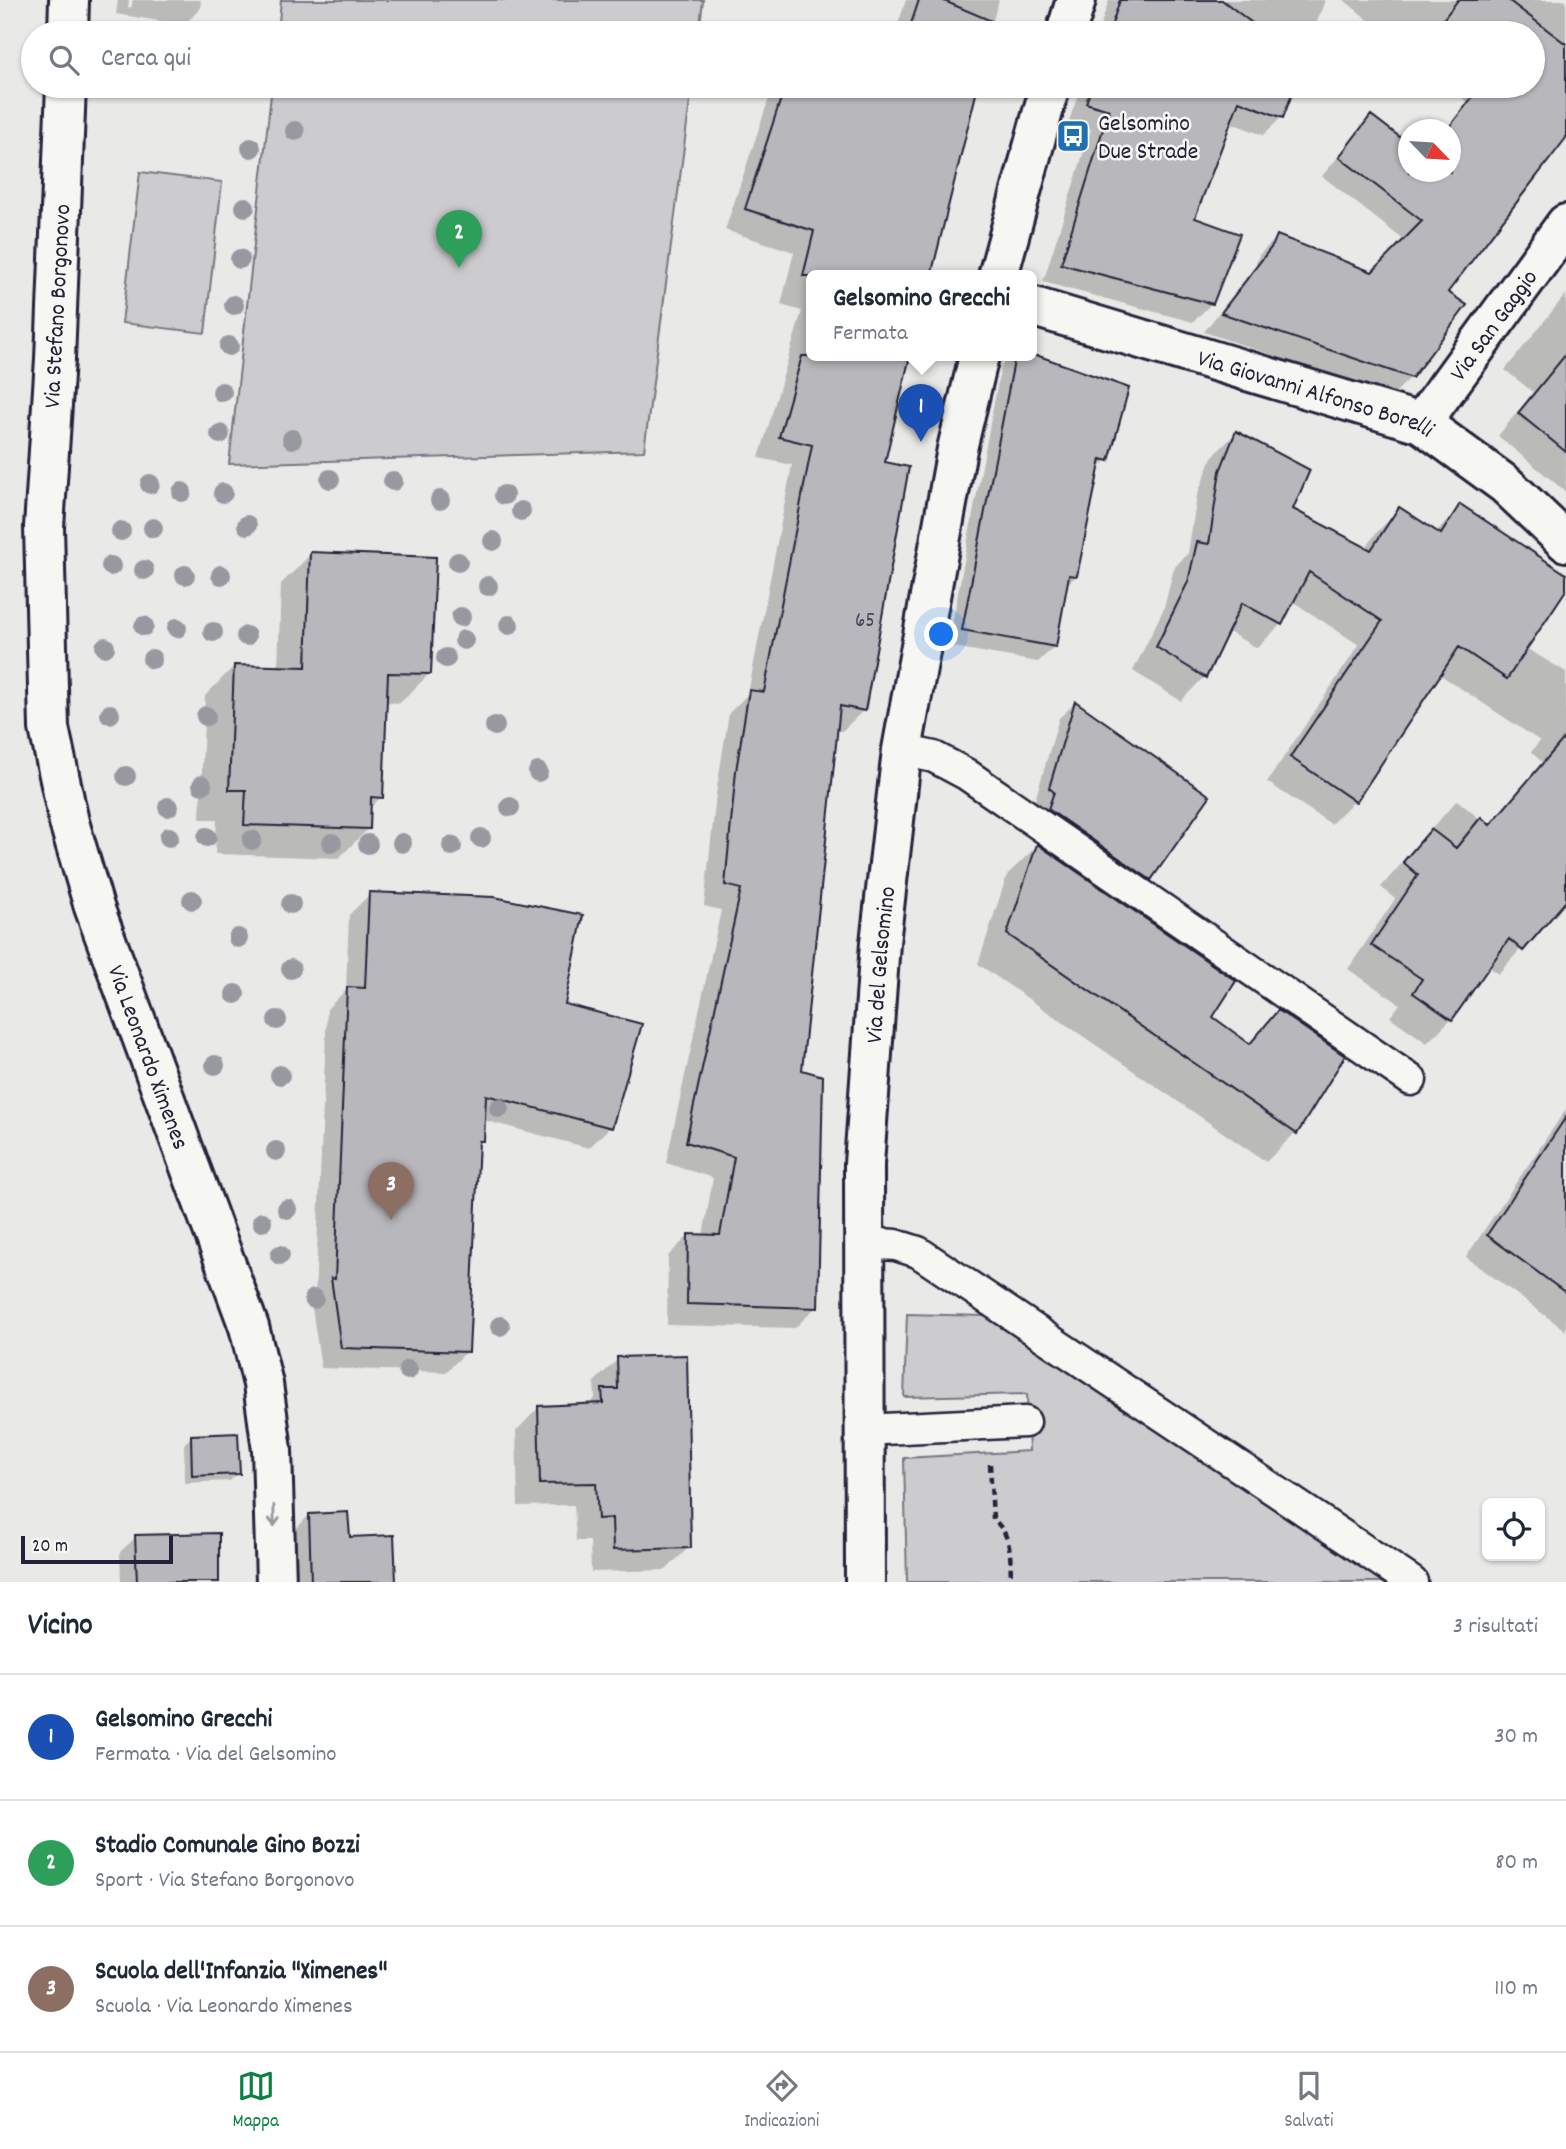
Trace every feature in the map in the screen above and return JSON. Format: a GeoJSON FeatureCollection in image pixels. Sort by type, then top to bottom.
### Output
{"type":"FeatureCollection","features":[{"type":"Feature","properties":{"kind":"street"},"geometry":{"type":"LineString","coordinates":[[68,21],[69,0]]}},
{"type":"Feature","properties":{"kind":"street"},"geometry":{"type":"LineString","coordinates":[[1070,21],[1076,0]]}},
{"type":"Feature","properties":{"kind":"street","name":"Via Stefano Borgonovo"},"geometry":{"type":"LineString","coordinates":[[44,527],[55,359],[66,98]]}},
{"type":"Feature","properties":{"kind":"street"},"geometry":{"type":"LineString","coordinates":[[1000,270],[1048,98]]}},
{"type":"Feature","properties":{"kind":"street","name":"Via San Gaggio"},"geometry":{"type":"LineString","coordinates":[[1421,423],[1566,224]]}},
{"type":"Feature","properties":{"kind":"street","name":"Via Giovanni Alfonso Borelli"},"geometry":{"type":"LineString","coordinates":[[1037,308],[1421,423],[1507,485],[1566,541]]}},
{"type":"Feature","properties":{"kind":"street","name":"Via del Gelsomino"},"geometry":{"type":"LineString","coordinates":[[865,1582],[864,1164],[880,943],[902,750],[957,449],[978,361]]}},
{"type":"Feature","properties":{"kind":"street","name":"Via Leonardo Ximenes"},"geometry":{"type":"LineString","coordinates":[[44,527],[49,728],[69,822],[94,907],[248,1327],[263,1384],[272,1450],[276,1582]]}},
{"type":"Feature","properties":{"kind":"lane"},"geometry":{"type":"LineString","coordinates":[[902,750],[934,757],[966,774],[1411,1080]]}},
{"type":"Feature","properties":{"kind":"lane"},"geometry":{"type":"LineString","coordinates":[[864,1243],[896,1245],[918,1252],[1412,1582]]}},
{"type":"Feature","properties":{"kind":"lane"},"geometry":{"type":"LineString","coordinates":[[863,1430],[1025,1422]]}},
{"type":"Feature","properties":{"kind":"path"},"geometry":{"type":"LineString","coordinates":[[989,1424],[990,1503],[993,1519],[1003,1527],[1010,1540],[1011,1582]]}},
{"type":"Feature","properties":{"kind":"shaded area"},"geometry":{"type":"Polygon","coordinates":[[[281,0],[703,0],[700,21],[279,21],[281,0]]]}},
{"type":"Feature","properties":{"kind":"shaded area"},"geometry":{"type":"Polygon","coordinates":[[[271,98],[690,98],[644,451],[229,464],[271,98]]]}},
{"type":"Feature","properties":{"kind":"shaded area"},"geometry":{"type":"Polygon","coordinates":[[[140,172],[222,182],[205,333],[122,323],[140,172]]]}},
{"type":"Feature","properties":{"kind":"shaded area"},"geometry":{"type":"Polygon","coordinates":[[[907,1314],[986,1316],[1388,1582],[907,1582],[904,1458],[1029,1451],[1027,1394],[904,1397],[907,1314]]]}},
{"type":"Feature","properties":{"kind":"building"},"geometry":{"type":"Polygon","coordinates":[[[919,0],[942,0],[992,21],[912,21],[919,0]]]}},
{"type":"Feature","properties":{"kind":"building"},"geometry":{"type":"Polygon","coordinates":[[[1120,0],[1222,0],[1249,21],[1113,21],[1120,0]]]}},
{"type":"Feature","properties":{"kind":"building"},"geometry":{"type":"Polygon","coordinates":[[[1458,0],[1508,0],[1536,21],[1442,21],[1458,0]]]}},
{"type":"Feature","properties":{"kind":"building"},"geometry":{"type":"Polygon","coordinates":[[[1545,28],[1566,44],[1566,138],[1448,292],[1467,305],[1412,378],[1221,313],[1273,245],[1277,235],[1372,272],[1422,221],[1339,157],[1371,115],[1398,136],[1398,182],[1461,182],[1461,119],[1456,119],[1472,98],[1545,98],[1545,28]]]}},
{"type":"Feature","properties":{"kind":"building"},"geometry":{"type":"Polygon","coordinates":[[[781,98],[975,98],[932,270],[806,270],[806,276],[803,276],[814,231],[745,209],[781,98]]]}},
{"type":"Feature","properties":{"kind":"building"},"geometry":{"type":"Polygon","coordinates":[[[1088,98],[1290,98],[1283,118],[1239,101],[1195,218],[1240,234],[1213,304],[1061,264],[1109,110],[1086,103],[1088,98]]]}},
{"type":"Feature","properties":{"kind":"building"},"geometry":{"type":"Polygon","coordinates":[[[1566,354],[1566,452],[1518,413],[1566,354]]]}},
{"type":"Feature","properties":{"kind":"building"},"geometry":{"type":"Polygon","coordinates":[[[802,356],[806,356],[806,361],[909,361],[885,462],[909,467],[865,711],[840,706],[802,1070],[823,1076],[818,1308],[687,1304],[688,1234],[720,1235],[734,1157],[686,1142],[741,889],[725,885],[736,771],[749,690],[764,692],[812,445],[779,437],[802,356]]]}},
{"type":"Feature","properties":{"kind":"building"},"geometry":{"type":"Polygon","coordinates":[[[1039,356],[1129,388],[1109,461],[1101,459],[1077,576],[1069,575],[1056,647],[962,630],[1014,361],[1037,361],[1039,356]]]}},
{"type":"Feature","properties":{"kind":"building"},"geometry":{"type":"Polygon","coordinates":[[[1236,431],[1310,470],[1293,509],[1371,550],[1399,507],[1441,534],[1460,504],[1566,574],[1566,590],[1507,679],[1459,647],[1356,802],[1290,757],[1382,621],[1309,572],[1282,625],[1242,603],[1206,678],[1156,647],[1188,582],[1197,542],[1209,544],[1220,471],[1236,431]]]}},
{"type":"Feature","properties":{"kind":"building"},"geometry":{"type":"Polygon","coordinates":[[[310,552],[436,557],[431,674],[388,673],[383,798],[371,797],[370,829],[244,825],[246,790],[229,790],[234,665],[306,667],[310,552]]]}},
{"type":"Feature","properties":{"kind":"building"},"geometry":{"type":"Polygon","coordinates":[[[1075,701],[1210,796],[1151,880],[1048,809],[1054,792],[1049,788],[1075,701]]]}},
{"type":"Feature","properties":{"kind":"building"},"geometry":{"type":"Polygon","coordinates":[[[1566,736],[1566,901],[1523,951],[1509,939],[1452,1020],[1413,993],[1422,979],[1371,945],[1418,875],[1403,862],[1431,829],[1456,848],[1481,817],[1490,825],[1566,736]]]}},
{"type":"Feature","properties":{"kind":"building"},"geometry":{"type":"Polygon","coordinates":[[[1037,844],[1236,981],[1213,1017],[1250,1044],[1278,1010],[1345,1056],[1297,1134],[1007,934],[1037,844]]]}},
{"type":"Feature","properties":{"kind":"building"},"geometry":{"type":"Polygon","coordinates":[[[369,892],[494,897],[583,915],[565,1004],[642,1024],[612,1128],[486,1095],[484,1141],[479,1141],[469,1352],[341,1348],[331,1278],[335,1279],[347,987],[365,988],[369,892]]]}},
{"type":"Feature","properties":{"kind":"building"},"geometry":{"type":"Polygon","coordinates":[[[1566,1117],[1566,1293],[1487,1235],[1566,1117]]]}},
{"type":"Feature","properties":{"kind":"building"},"geometry":{"type":"Polygon","coordinates":[[[687,1355],[691,1548],[613,1550],[612,1518],[598,1519],[596,1483],[540,1484],[538,1406],[603,1403],[602,1389],[618,1389],[617,1357],[687,1355]]]}},
{"type":"Feature","properties":{"kind":"building"},"geometry":{"type":"Polygon","coordinates":[[[238,1433],[240,1474],[192,1476],[191,1435],[238,1433]]]}},
{"type":"Feature","properties":{"kind":"building"},"geometry":{"type":"Polygon","coordinates":[[[348,1512],[350,1537],[394,1535],[396,1582],[311,1582],[309,1514],[348,1512]]]}},
{"type":"Feature","properties":{"kind":"building"},"geometry":{"type":"Polygon","coordinates":[[[219,1533],[219,1582],[137,1582],[135,1535],[219,1533]]]}},
{"type":"Feature","properties":{"kind":"place","name":"Gelsomino Due Strade"},"geometry":{"type":"Point","coordinates":[1073,136]}},
{"type":"Feature","properties":{"kind":"place","name":"Stadio Comunale Gino Bozzi"},"geometry":{"type":"Point","coordinates":[459,268]}},
{"type":"Feature","properties":{"kind":"place","name":"Gelsomino Grecchi"},"geometry":{"type":"Point","coordinates":[921,442]}},
{"type":"Feature","properties":{"kind":"place","name":"Scuola dell'Infanzia \"Ximenes\""},"geometry":{"type":"Point","coordinates":[391,1220]}}]}
